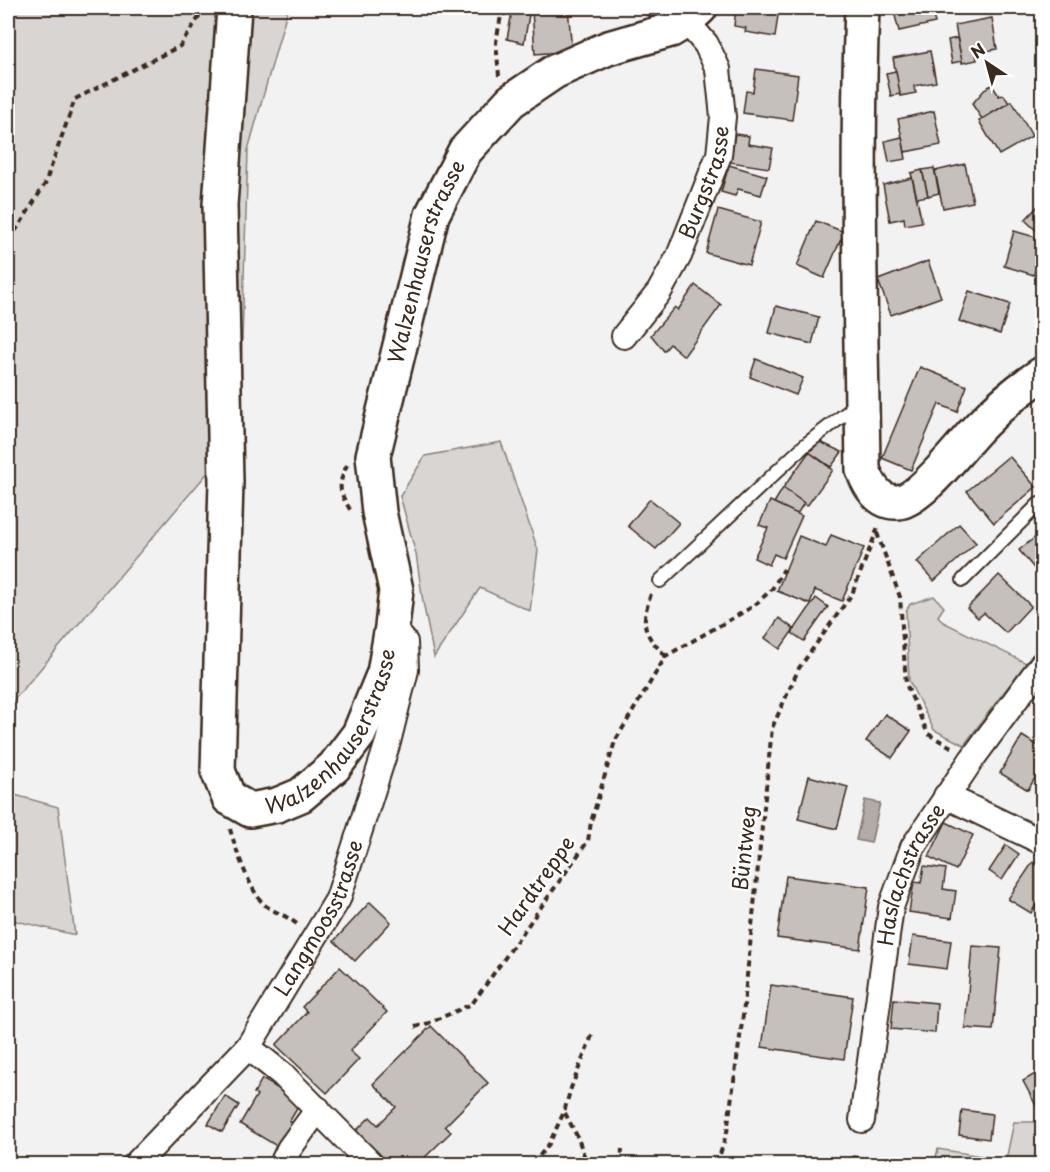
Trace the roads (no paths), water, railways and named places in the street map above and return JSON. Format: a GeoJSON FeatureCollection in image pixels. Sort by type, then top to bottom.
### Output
{"type":"FeatureCollection","features":[{"type":"Feature","properties":{"kind":"street","name":"Walzenhauserstrasse"},"geometry":{"type":"LineString","coordinates":[[234,8],[220,205],[226,482],[218,771],[229,798],[249,810],[277,806],[301,795],[334,767],[359,734],[384,673],[396,590],[379,512],[373,456],[432,215],[465,150],[511,101],[554,72],[608,48],[671,30],[693,14]]}},
{"type":"Feature","properties":{"kind":"street"},"geometry":{"type":"LineString","coordinates":[[863,9],[859,120],[862,470],[868,483],[876,494],[898,502],[910,496],[932,480],[982,423],[1023,386],[1042,374]]}},
{"type":"Feature","properties":{"kind":"street","name":"Burgstrasse"},"geometry":{"type":"LineString","coordinates":[[624,336],[659,292],[679,256],[719,155],[723,117],[718,69],[693,14]]}},
{"type":"Feature","properties":{"kind":"street","name":"Langmoosstrasse"},"geometry":{"type":"LineString","coordinates":[[136,1164],[248,1047],[338,898],[388,742],[406,670],[405,642],[392,627]]}},
{"type":"Feature","properties":{"kind":"street","name":"Haslachstrasse"},"geometry":{"type":"LineString","coordinates":[[862,1120],[891,907],[913,847],[972,759],[1042,664]]}},
{"type":"Feature","properties":{"kind":"street"},"geometry":{"type":"LineString","coordinates":[[946,796],[1042,842]]}},
{"type":"Feature","properties":{"kind":"street"},"geometry":{"type":"LineString","coordinates":[[248,1047],[283,1075],[318,1108],[371,1164]]}},
{"type":"Feature","properties":{"kind":"street"},"geometry":{"type":"LineString","coordinates":[[282,1164],[289,1149],[318,1108]]}},
{"type":"Feature","properties":{"kind":"lane"},"geometry":{"type":"LineString","coordinates":[[660,581],[805,445],[862,401]]}},
{"type":"Feature","properties":{"kind":"lane"},"geometry":{"type":"LineString","coordinates":[[963,580],[1039,504],[1042,504]]}}]}
